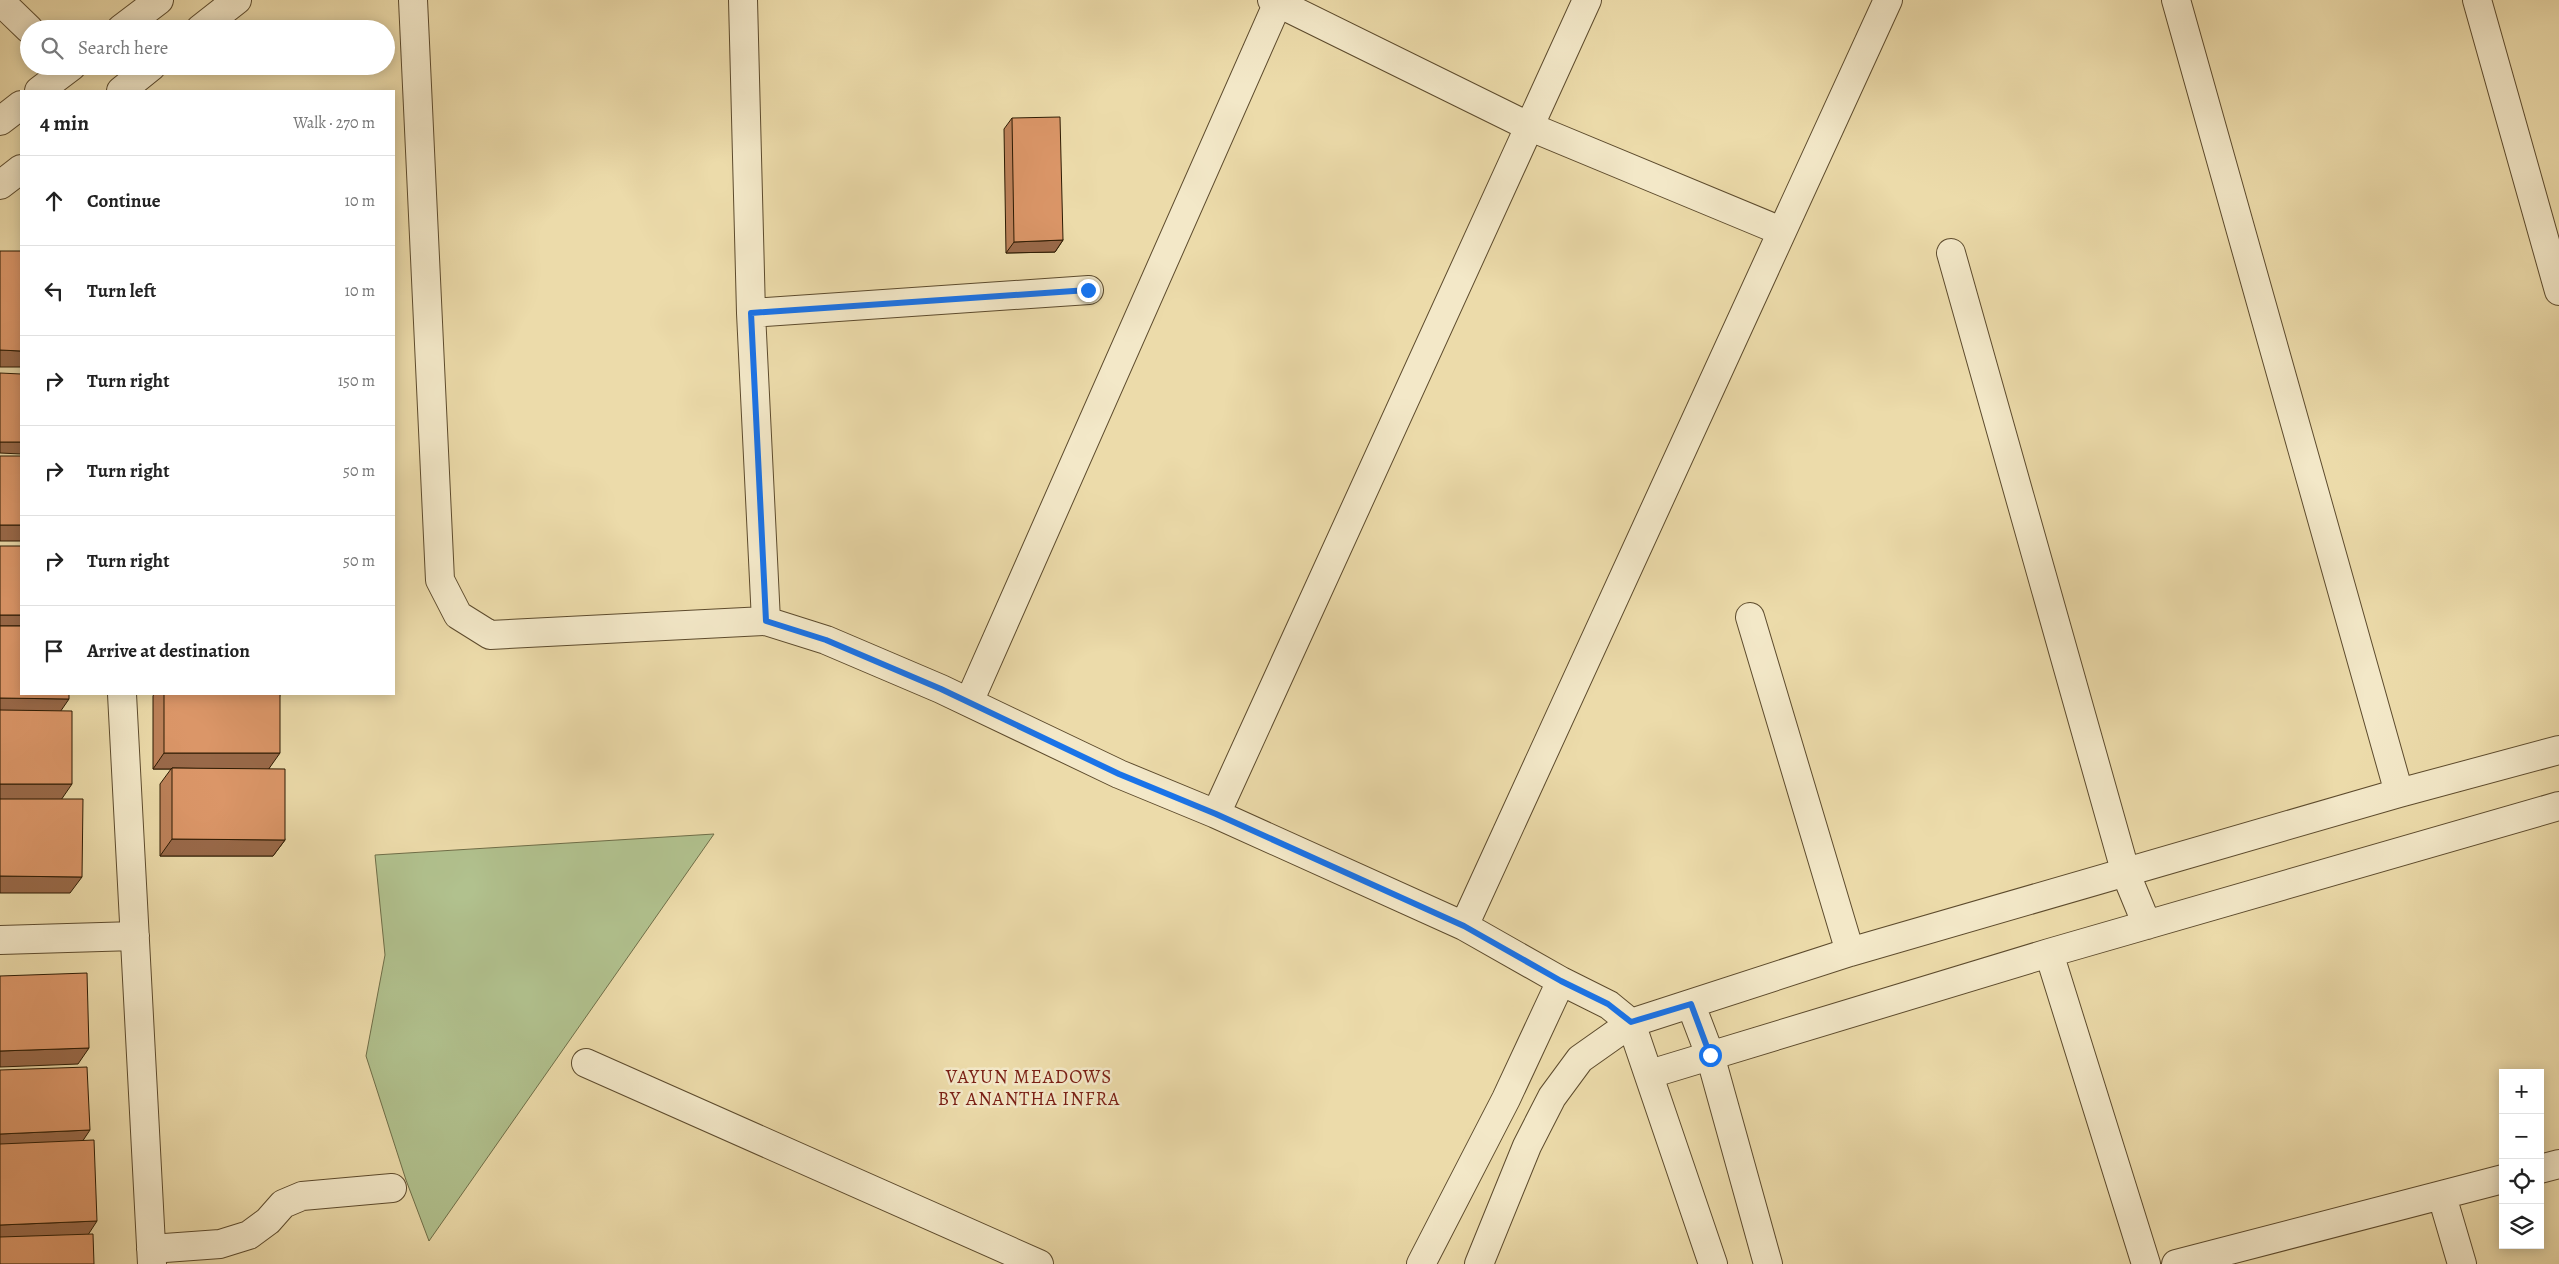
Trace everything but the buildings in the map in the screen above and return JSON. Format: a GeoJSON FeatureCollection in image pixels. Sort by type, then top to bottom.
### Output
{"type":"FeatureCollection","features":[{"type":"Feature","properties":{"kind":"street"},"geometry":{"type":"LineString","coordinates":[[133,20],[159,0]]}},
{"type":"Feature","properties":{"kind":"street"},"geometry":{"type":"LineString","coordinates":[[211,20],[237,0]]}},
{"type":"Feature","properties":{"kind":"street"},"geometry":{"type":"LineString","coordinates":[[413,0],[440,580],[458,615],[490,635],[766,621],[826,640],[969,702],[1119,774],[1216,814],[1464,926],[1561,981],[1608,1004],[1631,1022],[1714,1264]]}},
{"type":"Feature","properties":{"kind":"street"},"geometry":{"type":"LineString","coordinates":[[744,0],[751,313],[766,621]]}},
{"type":"Feature","properties":{"kind":"street"},"geometry":{"type":"LineString","coordinates":[[1216,814],[1587,0]]}},
{"type":"Feature","properties":{"kind":"street"},"geometry":{"type":"LineString","coordinates":[[1464,926],[1780,232],[1888,0]]}},
{"type":"Feature","properties":{"kind":"street"},"geometry":{"type":"LineString","coordinates":[[2176,0],[2399,793]]}},
{"type":"Feature","properties":{"kind":"street"},"geometry":{"type":"LineString","coordinates":[[2477,0],[2559,291]]}},
{"type":"Feature","properties":{"kind":"street"},"geometry":{"type":"LineString","coordinates":[[0,1],[20,20]]}},
{"type":"Feature","properties":{"kind":"street"},"geometry":{"type":"LineString","coordinates":[[969,702],[1277,1],[1528,126],[1780,232]]}},
{"type":"Feature","properties":{"kind":"street"},"geometry":{"type":"LineString","coordinates":[[41,90],[67,75]]}},
{"type":"Feature","properties":{"kind":"street"},"geometry":{"type":"LineString","coordinates":[[122,90],[141,75]]}},
{"type":"Feature","properties":{"kind":"street"},"geometry":{"type":"LineString","coordinates":[[0,121],[20,106]]}},
{"type":"Feature","properties":{"kind":"street"},"geometry":{"type":"LineString","coordinates":[[0,185],[20,170]]}},
{"type":"Feature","properties":{"kind":"street"},"geometry":{"type":"LineString","coordinates":[[1950,253],[2126,874],[2147,925]]}},
{"type":"Feature","properties":{"kind":"street"},"geometry":{"type":"LineString","coordinates":[[751,313],[1088,290]]}},
{"type":"Feature","properties":{"kind":"street"},"geometry":{"type":"LineString","coordinates":[[1750,617],[1850,952]]}},
{"type":"Feature","properties":{"kind":"street"},"geometry":{"type":"LineString","coordinates":[[122,695],[152,1256],[220,1244],[249,1235],[268,1221],[283,1204],[302,1196],[392,1188]]}},
{"type":"Feature","properties":{"kind":"street"},"geometry":{"type":"LineString","coordinates":[[1479,1264],[1528,1146],[1552,1097],[1580,1059],[1631,1022],[1850,952],[2126,874],[2399,793],[2559,750]]}},
{"type":"Feature","properties":{"kind":"street"},"geometry":{"type":"LineString","coordinates":[[1650,1074],[2049,953],[2559,806]]}},
{"type":"Feature","properties":{"kind":"street"},"geometry":{"type":"LineString","coordinates":[[0,940],[135,936]]}},
{"type":"Feature","properties":{"kind":"street"},"geometry":{"type":"LineString","coordinates":[[2049,953],[2146,1264]]}},
{"type":"Feature","properties":{"kind":"street"},"geometry":{"type":"LineString","coordinates":[[1421,1264],[1506,1099],[1561,981]]}},
{"type":"Feature","properties":{"kind":"street"},"geometry":{"type":"LineString","coordinates":[[1691,1004],[1710,1055],[1768,1264]]}},
{"type":"Feature","properties":{"kind":"street"},"geometry":{"type":"LineString","coordinates":[[586,1063],[1039,1264]]}},
{"type":"Feature","properties":{"kind":"street"},"geometry":{"type":"LineString","coordinates":[[2544,1168],[2559,1164]]}},
{"type":"Feature","properties":{"kind":"street"},"geometry":{"type":"LineString","coordinates":[[2176,1264],[2499,1180]]}},
{"type":"Feature","properties":{"kind":"street"},"geometry":{"type":"LineString","coordinates":[[2442,1196],[2462,1264]]}},
{"type":"Feature","properties":{"kind":"green space"},"geometry":{"type":"Polygon","coordinates":[[[714,834],[429,1241],[406,1180],[366,1056],[385,955],[375,855],[714,834]]]}},
{"type":"Feature","properties":{"kind":"district","name":"VAYUN MEADOWS BY ANANTHA INFRA"},"geometry":{"type":"Point","coordinates":[1029,1087]}},
{"type":"Feature","properties":{"kind":"route"},"geometry":{"type":"LineString","coordinates":[[1088,290],[751,313],[766,621],[826,640],[941,689],[1119,774],[1216,814],[1464,926],[1561,981],[1608,1004],[1631,1022],[1691,1004],[1710,1055]]}}]}
